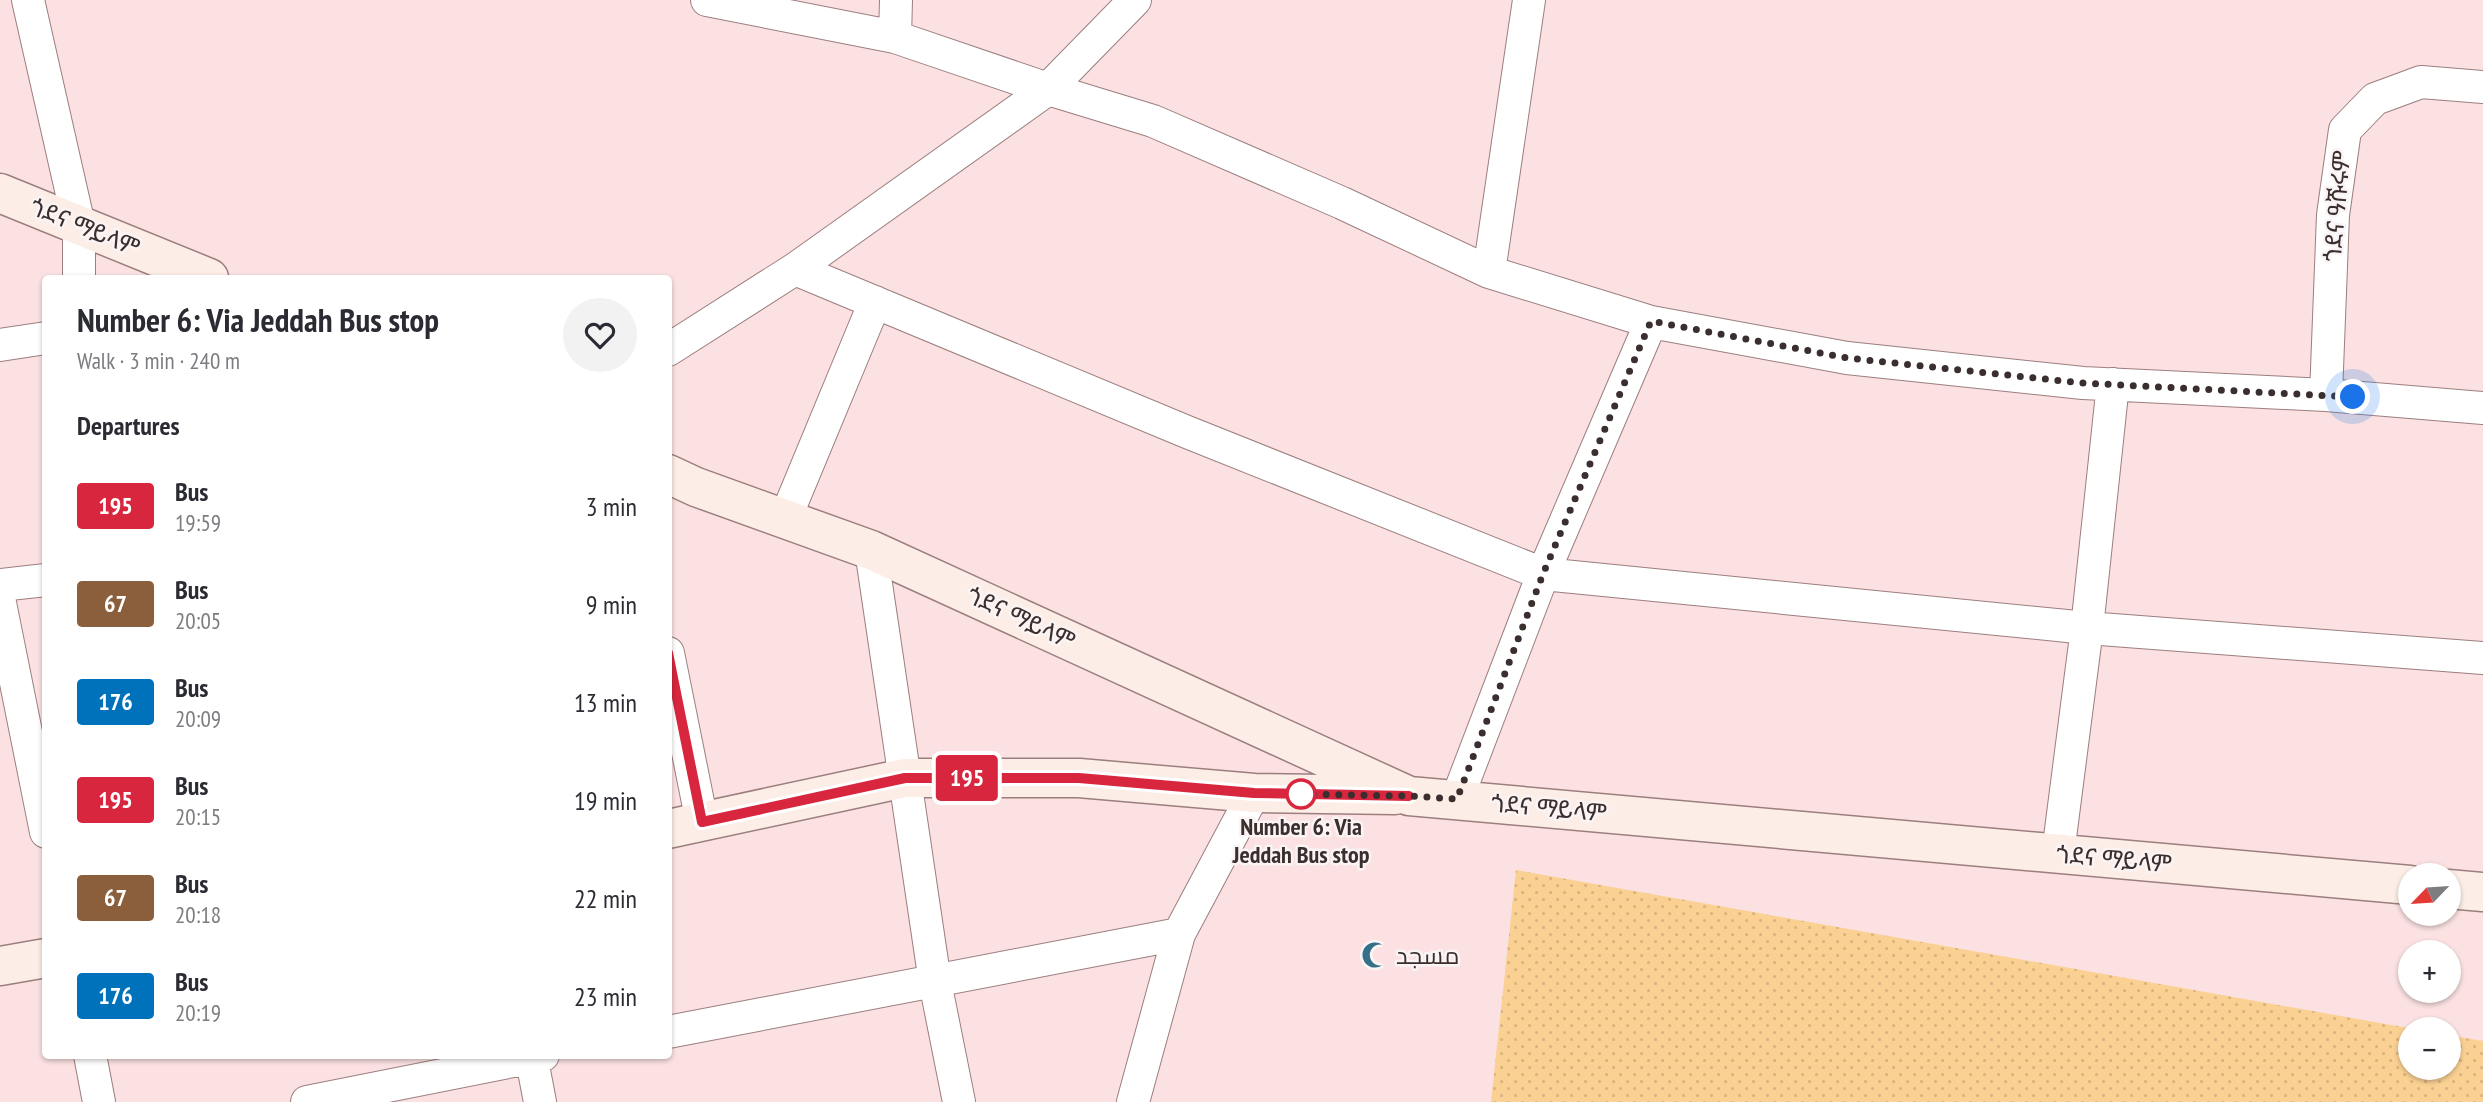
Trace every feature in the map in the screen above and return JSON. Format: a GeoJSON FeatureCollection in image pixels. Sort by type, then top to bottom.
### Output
{"type":"FeatureCollection","features":[{"type":"Feature","properties":{"kind":"street"},"geometry":{"type":"LineString","coordinates":[[28,0],[79,225],[79,275]]}},
{"type":"Feature","properties":{"kind":"street"},"geometry":{"type":"LineString","coordinates":[[707,0],[895,37],[1153,121],[1342,203],[1489,272],[1651,321],[1847,358],[2082,383],[2326,395],[2483,408]]}},
{"type":"Feature","properties":{"kind":"street"},"geometry":{"type":"LineString","coordinates":[[895,37],[896,0]]}},
{"type":"Feature","properties":{"kind":"street"},"geometry":{"type":"LineString","coordinates":[[672,347],[795,269],[1048,89],[1135,0]]}},
{"type":"Feature","properties":{"kind":"street"},"geometry":{"type":"LineString","coordinates":[[1489,272],[1530,0]]}},
{"type":"Feature","properties":{"kind":"street","name":"ጎደና ዓሹሩም"},"geometry":{"type":"LineString","coordinates":[[2326,395],[2333,215],[2345,130],[2375,99],[2421,82],[2483,87]]}},
{"type":"Feature","properties":{"kind":"street","name":"ጎደና ማይላም"},"geometry":{"type":"LineString","coordinates":[[0,192],[202,275]]}},
{"type":"Feature","properties":{"kind":"street"},"geometry":{"type":"LineString","coordinates":[[795,269],[1187,432],[1543,574],[2087,628],[2483,658]]}},
{"type":"Feature","properties":{"kind":"street"},"geometry":{"type":"LineString","coordinates":[[785,519],[875,302]]}},
{"type":"Feature","properties":{"kind":"street"},"geometry":{"type":"LineString","coordinates":[[1457,799],[1543,574],[1651,321]]}},
{"type":"Feature","properties":{"kind":"street"},"geometry":{"type":"LineString","coordinates":[[0,345],[42,339]]}},
{"type":"Feature","properties":{"kind":"street"},"geometry":{"type":"LineString","coordinates":[[2058,853],[2087,628],[2113,384]]}},
{"type":"Feature","properties":{"kind":"street","name":"ጎደና ማይላም"},"geometry":{"type":"LineString","coordinates":[[678,484],[871,550],[1409,796],[2398,884]]}},
{"type":"Feature","properties":{"kind":"street"},"geometry":{"type":"LineString","coordinates":[[871,550],[935,982],[959,1102]]}},
{"type":"Feature","properties":{"kind":"street"},"geometry":{"type":"LineString","coordinates":[[0,584],[42,580]]}},
{"type":"Feature","properties":{"kind":"street"},"geometry":{"type":"LineString","coordinates":[[0,603],[42,812]]}},
{"type":"Feature","properties":{"kind":"street"},"geometry":{"type":"LineString","coordinates":[[672,693],[685,825],[905,778],[1079,778],[1254,793],[1409,796]]}},
{"type":"Feature","properties":{"kind":"street"},"geometry":{"type":"LineString","coordinates":[[1133,1102],[1179,934],[1254,793]]}},
{"type":"Feature","properties":{"kind":"street"},"geometry":{"type":"LineString","coordinates":[[2461,890],[2483,892]]}},
{"type":"Feature","properties":{"kind":"street"},"geometry":{"type":"LineString","coordinates":[[672,1031],[1179,934]]}},
{"type":"Feature","properties":{"kind":"street"},"geometry":{"type":"LineString","coordinates":[[0,966],[42,959]]}},
{"type":"Feature","properties":{"kind":"street"},"geometry":{"type":"LineString","coordinates":[[91,1059],[99,1102]]}},
{"type":"Feature","properties":{"kind":"street"},"geometry":{"type":"LineString","coordinates":[[307,1102],[520,1059]]}},
{"type":"Feature","properties":{"kind":"street"},"geometry":{"type":"LineString","coordinates":[[535,1059],[540,1102]]}},
{"type":"Feature","properties":{"kind":"shaded area"},"geometry":{"type":"Polygon","coordinates":[[[1516,870],[2398,1026],[2398,1080],[2461,1080],[2461,1037],[2483,1041],[2483,1102],[1491,1102],[1516,870]]]}},
{"type":"Feature","properties":{"kind":"bus line","name":"195"},"geometry":{"type":"LineString","coordinates":[[672,673],[702,822],[905,778],[1079,778],[1254,793],[1409,796]]}},
{"type":"Feature","properties":{"kind":"place","name":"Number 6: Via Jeddah Bus stop"},"geometry":{"type":"Point","coordinates":[1301,794]}},
{"type":"Feature","properties":{"kind":"place","name":"مسجد"},"geometry":{"type":"Point","coordinates":[1375,955]}},
{"type":"Feature","properties":{"kind":"route"},"geometry":{"type":"LineString","coordinates":[[1301,794],[1457,799],[1543,574],[1651,321],[1847,358],[2082,383],[2353,397]]}}]}
